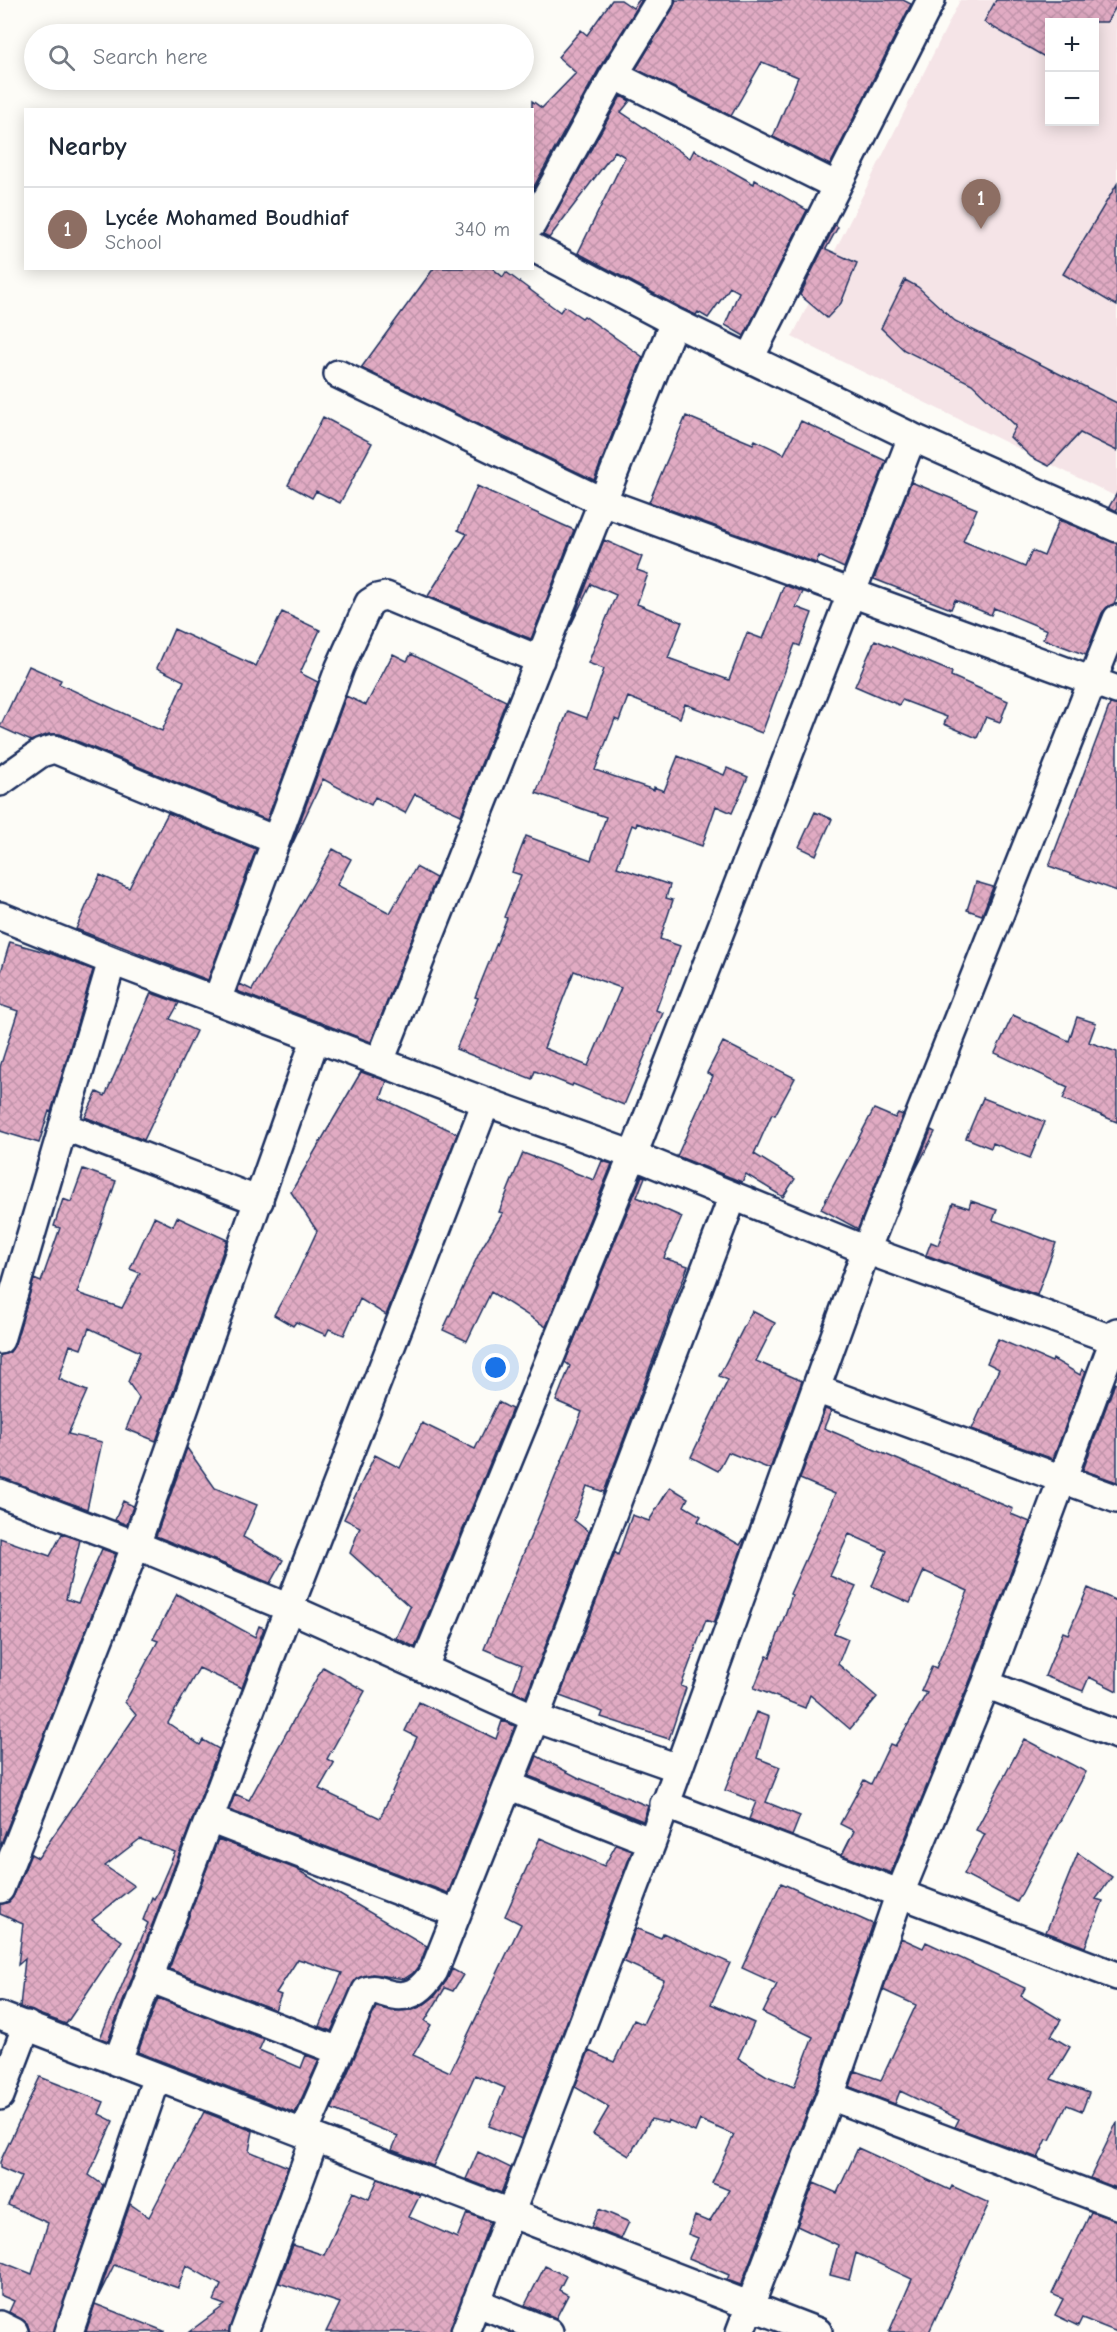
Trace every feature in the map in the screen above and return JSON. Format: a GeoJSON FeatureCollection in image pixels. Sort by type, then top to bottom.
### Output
{"type":"FeatureCollection","features":[{"type":"Feature","properties":{"kind":"street"},"geometry":{"type":"LineString","coordinates":[[534,220],[614,75],[660,0]]}},
{"type":"Feature","properties":{"kind":"street"},"geometry":{"type":"LineString","coordinates":[[750,358],[931,0]]}},
{"type":"Feature","properties":{"kind":"street"},"geometry":{"type":"LineString","coordinates":[[614,75],[837,186]]}},
{"type":"Feature","properties":{"kind":"street"},"geometry":{"type":"LineString","coordinates":[[534,247],[674,322],[912,437],[1117,528]]}},
{"type":"Feature","properties":{"kind":"street"},"geometry":{"type":"LineString","coordinates":[[381,1061],[674,322]]}},
{"type":"Feature","properties":{"kind":"street"},"geometry":{"type":"LineString","coordinates":[[338,374],[603,502],[1105,686]]}},
{"type":"Feature","properties":{"kind":"street"},"geometry":{"type":"LineString","coordinates":[[424,1667],[633,1155],[912,437]]}},
{"type":"Feature","properties":{"kind":"street"},"geometry":{"type":"LineString","coordinates":[[217,1000],[354,632],[369,603],[386,596],[540,660]]}},
{"type":"Feature","properties":{"kind":"street"},"geometry":{"type":"LineString","coordinates":[[465,2332],[652,1842],[866,1250],[1105,686],[1117,619]]}},
{"type":"Feature","properties":{"kind":"street"},"geometry":{"type":"LineString","coordinates":[[0,782],[41,753],[54,749],[275,840]]}},
{"type":"Feature","properties":{"kind":"street"},"geometry":{"type":"LineString","coordinates":[[0,916],[112,961],[633,1155],[866,1250],[1116,1338],[986,1684],[900,1893],[830,2096],[740,2332]]}},
{"type":"Feature","properties":{"kind":"street"},"geometry":{"type":"LineString","coordinates":[[0,1340],[112,961]]}},
{"type":"Feature","properties":{"kind":"street"},"geometry":{"type":"LineString","coordinates":[[0,1888],[136,1545],[316,1037]]}},
{"type":"Feature","properties":{"kind":"street"},"geometry":{"type":"LineString","coordinates":[[117,2062],[289,1608],[486,1102]]}},
{"type":"Feature","properties":{"kind":"street"},"geometry":{"type":"LineString","coordinates":[[63,1126],[259,1201]]}},
{"type":"Feature","properties":{"kind":"street"},"geometry":{"type":"LineString","coordinates":[[244,2332],[339,2051],[366,1991],[374,1989],[399,1997],[407,1996],[422,1988],[434,1971],[536,1718],[733,1196]]}},
{"type":"Feature","properties":{"kind":"street"},"geometry":{"type":"LineString","coordinates":[[816,1389],[1117,1499]]}},
{"type":"Feature","properties":{"kind":"street"},"geometry":{"type":"LineString","coordinates":[[0,1493],[136,1545],[289,1608],[536,1718],[678,1768]]}},
{"type":"Feature","properties":{"kind":"street"},"geometry":{"type":"LineString","coordinates":[[986,1684],[1117,1735]]}},
{"type":"Feature","properties":{"kind":"street"},"geometry":{"type":"LineString","coordinates":[[508,1785],[652,1842]]}},
{"type":"Feature","properties":{"kind":"street"},"geometry":{"type":"LineString","coordinates":[[664,1804],[1117,1976]]}},
{"type":"Feature","properties":{"kind":"street"},"geometry":{"type":"LineString","coordinates":[[209,1819],[456,1913]]}},
{"type":"Feature","properties":{"kind":"street"},"geometry":{"type":"LineString","coordinates":[[149,1977],[339,2051]]}},
{"type":"Feature","properties":{"kind":"street"},"geometry":{"type":"LineString","coordinates":[[0,2016],[818,2332]]}},
{"type":"Feature","properties":{"kind":"street"},"geometry":{"type":"LineString","coordinates":[[0,2096],[27,2025]]}},
{"type":"Feature","properties":{"kind":"street"},"geometry":{"type":"LineString","coordinates":[[69,2332],[157,2077]]}},
{"type":"Feature","properties":{"kind":"street"},"geometry":{"type":"LineString","coordinates":[[830,2096],[1117,2205]]}},
{"type":"Feature","properties":{"kind":"street"},"geometry":{"type":"LineString","coordinates":[[476,2302],[549,2332]]}},
{"type":"Feature","properties":{"kind":"street"},"geometry":{"type":"LineString","coordinates":[[0,2325],[14,2332]]}},
{"type":"Feature","properties":{"kind":"shaded area"},"geometry":{"type":"Polygon","coordinates":[[[960,0],[1117,0],[1117,497],[792,337],[960,0]]]}},
{"type":"Feature","properties":{"kind":"building"},"geometry":{"type":"Polygon","coordinates":[[[612,0],[621,0],[633,8],[639,0],[642,0],[600,67],[534,186],[534,108],[532,108],[532,101],[542,108],[576,73],[558,57],[581,30],[587,35],[612,0]]]}},
{"type":"Feature","properties":{"kind":"building"},"geometry":{"type":"Polygon","coordinates":[[[676,0],[903,0],[911,4],[830,165],[773,137],[798,77],[762,62],[731,116],[636,69],[676,0]]]}},
{"type":"Feature","properties":{"kind":"building"},"geometry":{"type":"Polygon","coordinates":[[[996,0],[1117,0],[1117,5],[1107,22],[1099,22],[1099,18],[1045,18],[1045,57],[984,22],[996,0]]]}},
{"type":"Feature","properties":{"kind":"building"},"geometry":{"type":"Polygon","coordinates":[[[621,96],[630,101],[621,112],[690,158],[694,150],[754,184],[755,180],[807,210],[744,336],[725,325],[739,292],[730,287],[708,318],[698,312],[696,315],[681,308],[578,253],[625,157],[615,151],[549,238],[543,235],[621,96]]]}},
{"type":"Feature","properties":{"kind":"building"},"geometry":{"type":"Polygon","coordinates":[[[1117,184],[1117,306],[1063,274],[1117,184]]]}},
{"type":"Feature","properties":{"kind":"building"},"geometry":{"type":"Polygon","coordinates":[[[835,225],[838,227],[826,249],[857,263],[841,303],[827,318],[800,295],[835,225]]]}},
{"type":"Feature","properties":{"kind":"building"},"geometry":{"type":"Polygon","coordinates":[[[433,270],[494,270],[503,277],[506,272],[560,312],[564,306],[582,318],[584,316],[643,357],[594,480],[361,368],[433,270]]]}},
{"type":"Feature","properties":{"kind":"building"},"geometry":{"type":"Polygon","coordinates":[[[905,280],[918,287],[955,321],[1117,403],[1117,451],[1080,433],[1049,466],[1031,457],[1010,437],[1016,426],[972,384],[904,350],[881,328],[905,280]]]}},
{"type":"Feature","properties":{"kind":"building"},"geometry":{"type":"Polygon","coordinates":[[[686,416],[753,444],[755,440],[784,454],[801,421],[886,461],[844,568],[819,556],[816,563],[649,502],[686,416]]]}},
{"type":"Feature","properties":{"kind":"building"},"geometry":{"type":"Polygon","coordinates":[[[323,417],[372,443],[340,503],[316,491],[312,498],[288,485],[323,417]]]}},
{"type":"Feature","properties":{"kind":"building"},"geometry":{"type":"Polygon","coordinates":[[[911,482],[977,509],[963,541],[1025,567],[1032,551],[1044,556],[1059,520],[1117,543],[1117,597],[1114,604],[1102,613],[1086,655],[1043,639],[1047,630],[994,608],[991,615],[955,600],[951,609],[874,579],[911,482]]]}},
{"type":"Feature","properties":{"kind":"building"},"geometry":{"type":"Polygon","coordinates":[[[477,486],[574,530],[531,639],[428,596],[467,534],[458,530],[477,486]]]}},
{"type":"Feature","properties":{"kind":"building"},"geometry":{"type":"Polygon","coordinates":[[[1117,493],[1117,511],[1109,507],[1117,493]]]}},
{"type":"Feature","properties":{"kind":"building"},"geometry":{"type":"Polygon","coordinates":[[[604,540],[642,557],[637,570],[648,574],[637,604],[682,622],[668,658],[729,680],[747,633],[763,639],[784,585],[803,592],[796,607],[812,613],[800,646],[795,644],[762,733],[685,704],[680,718],[628,697],[619,721],[615,719],[595,770],[654,790],[654,787],[664,791],[678,756],[724,775],[727,768],[748,777],[732,813],[716,806],[702,846],[637,823],[636,827],[632,825],[617,867],[670,885],[666,898],[673,900],[660,939],[680,946],[656,1010],[663,1013],[624,1105],[535,1071],[532,1079],[456,1049],[478,998],[475,997],[507,918],[504,917],[521,875],[512,872],[526,836],[591,860],[606,817],[536,793],[568,711],[587,718],[604,669],[588,663],[616,595],[591,584],[570,627],[604,540]],[[574,971],[544,1048],[588,1066],[621,988],[574,971]]]}},
{"type":"Feature","properties":{"kind":"building"},"geometry":{"type":"Polygon","coordinates":[[[282,612],[320,630],[300,673],[318,682],[267,820],[60,734],[49,734],[31,741],[0,727],[29,666],[61,680],[59,684],[162,731],[184,681],[157,668],[174,629],[256,666],[282,612]]]}},
{"type":"Feature","properties":{"kind":"building"},"geometry":{"type":"Polygon","coordinates":[[[875,640],[952,672],[951,676],[1008,701],[1000,722],[986,717],[977,738],[944,724],[947,717],[902,700],[899,705],[855,686],[875,640]]]}},
{"type":"Feature","properties":{"kind":"building"},"geometry":{"type":"Polygon","coordinates":[[[393,654],[407,661],[411,654],[506,701],[461,815],[415,794],[405,813],[375,797],[371,805],[323,779],[290,849],[346,696],[366,705],[393,654]]]}},
{"type":"Feature","properties":{"kind":"building"},"geometry":{"type":"Polygon","coordinates":[[[1110,704],[1117,705],[1117,891],[1049,866],[1110,704]]]}},
{"type":"Feature","properties":{"kind":"building"},"geometry":{"type":"Polygon","coordinates":[[[815,812],[832,819],[816,855],[799,847],[815,812]]]}},
{"type":"Feature","properties":{"kind":"building"},"geometry":{"type":"Polygon","coordinates":[[[168,813],[256,849],[208,980],[76,929],[100,875],[129,888],[168,813]]]}},
{"type":"Feature","properties":{"kind":"building"},"geometry":{"type":"Polygon","coordinates":[[[333,849],[351,859],[337,885],[390,913],[416,867],[436,878],[371,1042],[237,991],[240,984],[252,990],[333,849]]]}},
{"type":"Feature","properties":{"kind":"building"},"geometry":{"type":"Polygon","coordinates":[[[976,882],[993,887],[982,915],[967,910],[976,882]]]}},
{"type":"Feature","properties":{"kind":"building"},"geometry":{"type":"Polygon","coordinates":[[[10,942],[52,954],[93,970],[51,1112],[49,1111],[39,1143],[0,1131],[0,1067],[18,1011],[0,1005],[0,975],[10,942]]]}},
{"type":"Feature","properties":{"kind":"building"},"geometry":{"type":"Polygon","coordinates":[[[151,993],[179,1003],[170,1019],[196,1031],[144,1140],[85,1117],[97,1092],[105,1096],[151,993]]]}},
{"type":"Feature","properties":{"kind":"building"},"geometry":{"type":"Polygon","coordinates":[[[1013,1015],[1069,1041],[1077,1017],[1096,1023],[1089,1042],[1117,1052],[1117,1122],[1063,1099],[1068,1087],[995,1053],[1013,1015]]]}},
{"type":"Feature","properties":{"kind":"building"},"geometry":{"type":"Polygon","coordinates":[[[723,1042],[795,1078],[775,1115],[772,1114],[754,1154],[795,1179],[783,1197],[746,1174],[742,1182],[677,1156],[713,1076],[707,1073],[723,1042]]]}},
{"type":"Feature","properties":{"kind":"building"},"geometry":{"type":"Polygon","coordinates":[[[361,1072],[387,1081],[381,1098],[458,1132],[386,1315],[360,1299],[344,1335],[329,1329],[326,1335],[296,1322],[293,1326],[274,1315],[317,1231],[291,1192],[361,1072]]]}},
{"type":"Feature","properties":{"kind":"building"},"geometry":{"type":"Polygon","coordinates":[[[983,1098],[1045,1122],[1030,1158],[993,1143],[991,1148],[966,1138],[983,1098]]]}},
{"type":"Feature","properties":{"kind":"building"},"geometry":{"type":"Polygon","coordinates":[[[874,1109],[895,1118],[898,1113],[903,1115],[858,1229],[821,1209],[874,1109]]]}},
{"type":"Feature","properties":{"kind":"building"},"geometry":{"type":"Polygon","coordinates":[[[931,1130],[935,1132],[913,1175],[931,1130]]]}},
{"type":"Feature","properties":{"kind":"building"},"geometry":{"type":"Polygon","coordinates":[[[523,1153],[594,1180],[602,1161],[612,1164],[546,1327],[491,1292],[467,1341],[443,1330],[481,1249],[503,1213],[499,1212],[523,1153]]]}},
{"type":"Feature","properties":{"kind":"building"},"geometry":{"type":"Polygon","coordinates":[[[83,1169],[116,1181],[77,1293],[122,1308],[140,1273],[130,1269],[154,1217],[173,1226],[177,1217],[227,1240],[156,1441],[126,1429],[139,1398],[128,1382],[140,1352],[89,1328],[81,1349],[70,1345],[59,1379],[87,1391],[68,1434],[102,1442],[87,1509],[0,1478],[0,1355],[10,1352],[15,1344],[34,1279],[41,1282],[60,1228],[54,1226],[63,1199],[71,1202],[83,1169]]]}},
{"type":"Feature","properties":{"kind":"building"},"geometry":{"type":"Polygon","coordinates":[[[642,1176],[645,1177],[637,1197],[682,1217],[664,1258],[688,1266],[604,1492],[587,1486],[574,1520],[589,1532],[526,1697],[513,1691],[522,1665],[484,1649],[582,1412],[556,1401],[570,1366],[565,1362],[642,1176]]]}},
{"type":"Feature","properties":{"kind":"building"},"geometry":{"type":"Polygon","coordinates":[[[971,1201],[997,1210],[993,1220],[1056,1243],[1037,1295],[926,1255],[931,1242],[938,1245],[953,1203],[969,1208],[971,1201]]]}},
{"type":"Feature","properties":{"kind":"building"},"geometry":{"type":"Polygon","coordinates":[[[752,1311],[775,1323],[756,1361],[802,1381],[770,1469],[728,1452],[718,1471],[691,1457],[728,1380],[719,1376],[752,1311]]]}},
{"type":"Feature","properties":{"kind":"building"},"geometry":{"type":"Polygon","coordinates":[[[998,1339],[1052,1362],[1053,1359],[1080,1375],[1082,1369],[1086,1371],[1053,1459],[972,1429],[999,1369],[987,1363],[998,1339]]]}},
{"type":"Feature","properties":{"kind":"building"},"geometry":{"type":"Polygon","coordinates":[[[1115,1383],[1117,1384],[1117,1482],[1083,1470],[1115,1383]]]}},
{"type":"Feature","properties":{"kind":"building"},"geometry":{"type":"Polygon","coordinates":[[[498,1402],[512,1409],[415,1647],[396,1638],[410,1607],[350,1553],[360,1527],[344,1519],[375,1455],[400,1468],[422,1423],[475,1449],[498,1402]]]}},
{"type":"Feature","properties":{"kind":"building"},"geometry":{"type":"Polygon","coordinates":[[[825,1409],[831,1411],[824,1428],[1013,1509],[1011,1514],[1030,1522],[971,1678],[891,1873],[842,1855],[854,1831],[840,1824],[864,1780],[871,1784],[890,1744],[895,1746],[927,1693],[921,1691],[932,1666],[936,1668],[968,1591],[924,1571],[910,1603],[872,1586],[887,1551],[849,1534],[830,1576],[856,1587],[834,1633],[848,1639],[838,1664],[877,1697],[850,1729],[810,1695],[805,1708],[754,1688],[767,1656],[770,1657],[792,1595],[790,1594],[835,1494],[800,1479],[825,1409]]]}},
{"type":"Feature","properties":{"kind":"building"},"geometry":{"type":"Polygon","coordinates":[[[187,1448],[215,1488],[257,1505],[243,1537],[283,1560],[270,1583],[156,1536],[187,1448]]]}},
{"type":"Feature","properties":{"kind":"building"},"geometry":{"type":"Polygon","coordinates":[[[670,1487],[688,1498],[684,1506],[701,1516],[698,1521],[740,1545],[747,1534],[714,1623],[706,1620],[681,1686],[686,1688],[669,1739],[601,1717],[603,1712],[560,1696],[615,1552],[618,1555],[632,1515],[649,1521],[670,1487]]]}},
{"type":"Feature","properties":{"kind":"building"},"geometry":{"type":"Polygon","coordinates":[[[123,1501],[133,1506],[127,1525],[115,1520],[123,1501]]]}},
{"type":"Feature","properties":{"kind":"building"},"geometry":{"type":"Polygon","coordinates":[[[62,1534],[80,1540],[66,1599],[78,1603],[102,1549],[116,1554],[0,1846],[0,1538],[50,1556],[62,1534]]]}},
{"type":"Feature","properties":{"kind":"building"},"geometry":{"type":"Polygon","coordinates":[[[1088,1588],[1117,1601],[1117,1691],[1089,1677],[1083,1691],[1045,1676],[1063,1632],[1068,1634],[1088,1588]]]}},
{"type":"Feature","properties":{"kind":"building"},"geometry":{"type":"Polygon","coordinates":[[[177,1594],[255,1637],[259,1626],[264,1628],[242,1688],[199,1668],[168,1723],[200,1745],[203,1740],[219,1749],[108,2041],[100,2038],[148,1923],[143,1920],[152,1897],[154,1899],[175,1852],[140,1839],[105,1866],[134,1886],[92,1920],[122,1941],[66,2024],[20,2007],[25,1959],[18,1965],[23,1924],[0,1914],[0,1904],[9,1902],[31,1854],[38,1858],[136,1715],[125,1702],[158,1641],[153,1639],[177,1594]]]}},
{"type":"Feature","properties":{"kind":"building"},"geometry":{"type":"Polygon","coordinates":[[[323,1667],[365,1691],[327,1759],[334,1763],[319,1789],[380,1818],[417,1737],[405,1731],[419,1702],[496,1739],[502,1721],[515,1726],[448,1893],[229,1810],[235,1794],[249,1800],[323,1667]]]}},
{"type":"Feature","properties":{"kind":"building"},"geometry":{"type":"Polygon","coordinates":[[[756,1712],[769,1717],[757,1758],[780,1767],[766,1802],[800,1816],[792,1836],[749,1819],[756,1802],[725,1790],[756,1712]]]}},
{"type":"Feature","properties":{"kind":"building"},"geometry":{"type":"Polygon","coordinates":[[[1024,1739],[1086,1772],[1017,1902],[964,1874],[985,1834],[976,1830],[1024,1739]]]}},
{"type":"Feature","properties":{"kind":"building"},"geometry":{"type":"Polygon","coordinates":[[[537,1756],[579,1778],[648,1806],[643,1821],[529,1776],[537,1756]]]}},
{"type":"Feature","properties":{"kind":"building"},"geometry":{"type":"Polygon","coordinates":[[[540,1838],[604,1866],[616,1845],[632,1851],[522,2139],[489,2126],[505,2088],[475,2075],[433,2166],[392,2150],[398,2136],[332,2109],[376,2007],[392,2011],[413,2010],[435,1996],[452,1969],[463,1975],[453,1991],[445,1988],[425,2021],[431,2025],[413,2055],[450,2072],[521,1924],[505,1916],[540,1838]]]}},
{"type":"Feature","properties":{"kind":"building"},"geometry":{"type":"Polygon","coordinates":[[[218,1839],[296,1869],[427,1946],[420,1964],[404,1979],[372,1974],[356,1979],[331,2031],[319,2026],[342,1973],[298,1959],[276,1993],[281,1995],[275,2010],[169,1969],[218,1839]]]}},
{"type":"Feature","properties":{"kind":"building"},"geometry":{"type":"Polygon","coordinates":[[[1078,1853],[1112,1877],[1096,1899],[1103,1901],[1085,1947],[1046,1932],[1078,1853]]]}},
{"type":"Feature","properties":{"kind":"building"},"geometry":{"type":"Polygon","coordinates":[[[781,1883],[873,1924],[815,2091],[741,2285],[727,2280],[729,2275],[689,2258],[698,2238],[688,2234],[695,2216],[709,2222],[729,2190],[712,2183],[734,2135],[700,2120],[695,2132],[668,2120],[667,2123],[651,2119],[629,2156],[593,2134],[609,2107],[575,2087],[589,2051],[614,2062],[634,2020],[643,2024],[664,1980],[623,1961],[636,1928],[661,1938],[663,1933],[730,1963],[711,2004],[754,2023],[738,2058],[767,2076],[794,2087],[813,2037],[763,2013],[777,1984],[742,1968],[781,1883]]]}},
{"type":"Feature","properties":{"kind":"building"},"geometry":{"type":"Polygon","coordinates":[[[901,1938],[923,1948],[926,1942],[1025,1988],[1021,1996],[1061,2020],[1051,2036],[1070,2047],[1051,2079],[1089,2093],[1082,2111],[1067,2105],[1050,2140],[1047,2139],[1038,2158],[955,2127],[959,2119],[900,2091],[895,2104],[850,2087],[855,2071],[881,2080],[916,2005],[883,1990],[901,1938]]]}},
{"type":"Feature","properties":{"kind":"building"},"geometry":{"type":"Polygon","coordinates":[[[158,1998],[264,2039],[259,2050],[301,2068],[306,2055],[319,2060],[295,2113],[138,2052],[158,1998]]]}},
{"type":"Feature","properties":{"kind":"building"},"geometry":{"type":"Polygon","coordinates":[[[40,2077],[104,2102],[99,2114],[113,2121],[89,2175],[103,2185],[54,2332],[30,2332],[27,2323],[9,2312],[14,2301],[0,2295],[0,2261],[32,2274],[48,2223],[8,2205],[21,2177],[0,2168],[0,2162],[40,2077]]]}},
{"type":"Feature","properties":{"kind":"building"},"geometry":{"type":"Polygon","coordinates":[[[204,2112],[253,2131],[249,2151],[288,2167],[229,2332],[189,2332],[225,2305],[214,2301],[221,2285],[186,2265],[178,2288],[114,2265],[98,2297],[130,2204],[149,2217],[204,2112]]]}},
{"type":"Feature","properties":{"kind":"building"},"geometry":{"type":"Polygon","coordinates":[[[1117,2122],[1117,2188],[1090,2178],[1117,2122]]]}},
{"type":"Feature","properties":{"kind":"building"},"geometry":{"type":"Polygon","coordinates":[[[858,2148],[950,2190],[952,2186],[989,2203],[929,2332],[889,2332],[912,2279],[856,2253],[849,2280],[830,2275],[838,2245],[797,2226],[814,2183],[837,2193],[858,2148]]]}},
{"type":"Feature","properties":{"kind":"building"},"geometry":{"type":"Polygon","coordinates":[[[478,2152],[511,2168],[501,2193],[466,2179],[478,2152]]]}},
{"type":"Feature","properties":{"kind":"building"},"geometry":{"type":"Polygon","coordinates":[[[378,2179],[420,2195],[409,2217],[457,2238],[467,2213],[490,2222],[450,2332],[326,2332],[340,2303],[279,2283],[293,2245],[324,2255],[353,2192],[369,2199],[378,2179]]]}},
{"type":"Feature","properties":{"kind":"building"},"geometry":{"type":"Polygon","coordinates":[[[599,2209],[629,2222],[621,2239],[591,2227],[599,2209]]]}},
{"type":"Feature","properties":{"kind":"building"},"geometry":{"type":"Polygon","coordinates":[[[1091,2212],[1117,2220],[1117,2332],[1082,2318],[1078,2326],[1055,2315],[1063,2299],[1052,2294],[1091,2212]]]}},
{"type":"Feature","properties":{"kind":"building"},"geometry":{"type":"Polygon","coordinates":[[[545,2266],[566,2276],[559,2290],[568,2295],[556,2318],[525,2305],[545,2266]]]}},
{"type":"Feature","properties":{"kind":"building"},"geometry":{"type":"Polygon","coordinates":[[[95,2304],[164,2331],[164,2332],[86,2332],[95,2304]]]}},
{"type":"Feature","properties":{"kind":"place","name":"Lycée Mohamed Boudhiaf"},"geometry":{"type":"Point","coordinates":[981,229]}}]}
